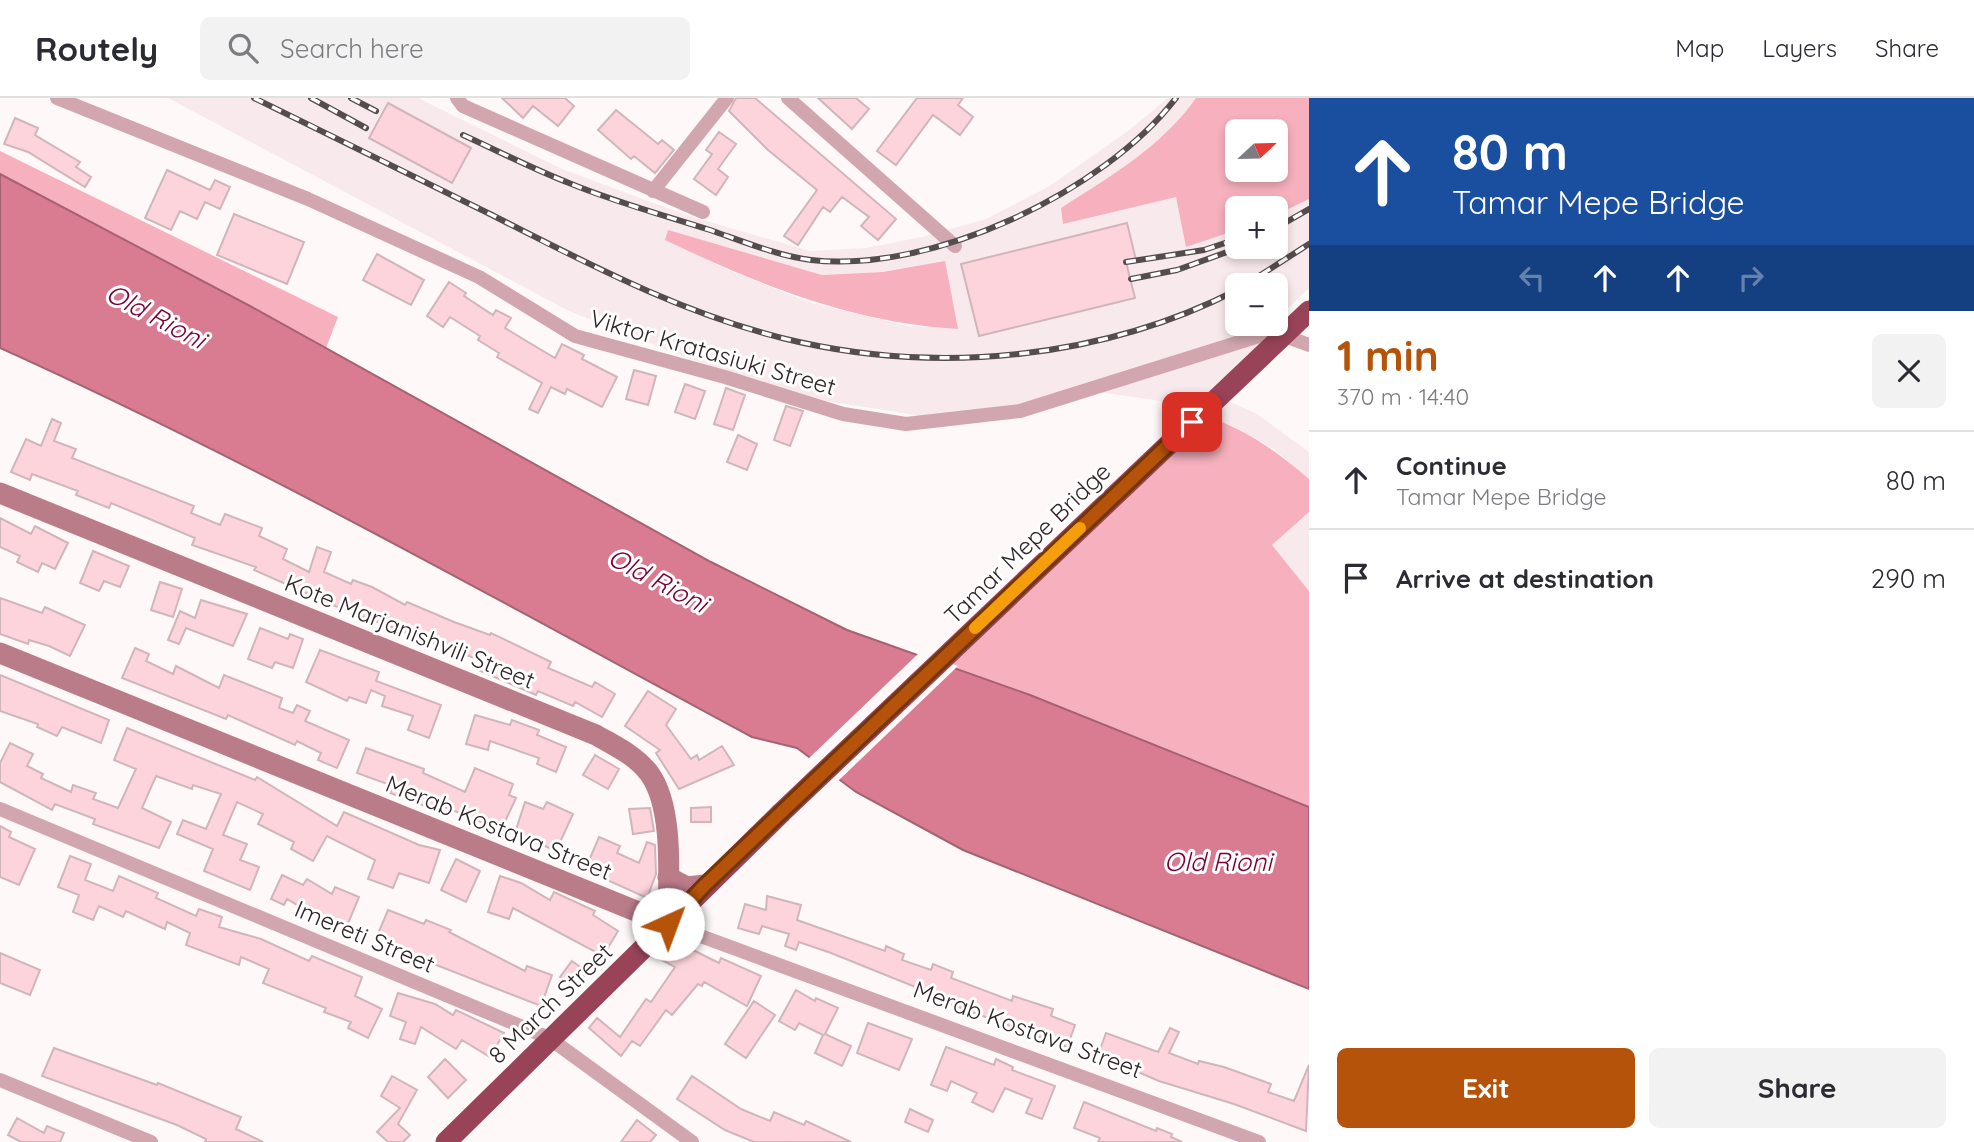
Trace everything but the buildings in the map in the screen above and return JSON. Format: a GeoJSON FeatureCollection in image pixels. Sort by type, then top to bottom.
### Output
{"type":"FeatureCollection","features":[{"type":"Feature","properties":{"kind":"highway","name":"Tamar Mepe Bridge"},"geometry":{"type":"LineString","coordinates":[[780,813],[1309,311]]}},
{"type":"Feature","properties":{"kind":"highway","name":"8 March Street"},"geometry":{"type":"LineString","coordinates":[[446,1142],[780,813]]}},
{"type":"Feature","properties":{"kind":"street","name":"Viktor Kratasiuki Street"},"geometry":{"type":"LineString","coordinates":[[57,98],[308,199],[454,266],[575,336],[725,377],[843,414],[906,424],[1007,413],[1090,391],[1259,336],[1279,334],[1309,345]]}},
{"type":"Feature","properties":{"kind":"street"},"geometry":{"type":"LineString","coordinates":[[457,98],[463,106],[703,212]]}},
{"type":"Feature","properties":{"kind":"street"},"geometry":{"type":"LineString","coordinates":[[653,191],[727,98]]}},
{"type":"Feature","properties":{"kind":"street"},"geometry":{"type":"LineString","coordinates":[[788,98],[955,246]]}},
{"type":"Feature","properties":{"kind":"street","name":"Kote Marjanishvili Street"},"geometry":{"type":"LineString","coordinates":[[0,494],[596,735],[633,757],[650,775],[663,808],[668,924]]}},
{"type":"Feature","properties":{"kind":"street","name":"Merab Kostava Street"},"geometry":{"type":"LineString","coordinates":[[0,653],[668,924],[1259,1142]]}},
{"type":"Feature","properties":{"kind":"street","name":"Imereti Street"},"geometry":{"type":"LineString","coordinates":[[0,809],[549,1038],[692,1142]]}},
{"type":"Feature","properties":{"kind":"street"},"geometry":{"type":"LineString","coordinates":[[668,877],[687,887],[705,885]]}},
{"type":"Feature","properties":{"kind":"street"},"geometry":{"type":"LineString","coordinates":[[0,1080],[151,1142]]}},
{"type":"Feature","properties":{"kind":"shaded area"},"geometry":{"type":"Polygon","coordinates":[[[168,98],[418,98],[562,169],[686,215],[810,251],[866,248],[922,237],[986,219],[1048,187],[1128,131],[1168,98],[1196,98],[1179,123],[1143,154],[1061,208],[1064,224],[1176,196],[1187,247],[1225,234],[1225,259],[1288,259],[1288,209],[1309,199],[1309,288],[1288,308],[1288,273],[1225,273],[1225,336],[1277,336],[1228,401],[1257,414],[1309,452],[1309,479],[1274,449],[1233,426],[1161,401],[1091,391],[1028,404],[922,416],[826,401],[690,359],[569,311],[168,98]],[[668,231],[666,240],[726,269],[808,302],[907,326],[958,329],[883,272],[822,275],[668,231]]]}},
{"type":"Feature","properties":{"kind":"shaded area"},"geometry":{"type":"Polygon","coordinates":[[[1196,98],[1309,98],[1309,199],[1288,209],[1288,196],[1225,196],[1225,234],[1186,247],[1176,197],[1063,224],[1061,208],[1134,159],[1167,131],[1196,98]]]}},
{"type":"Feature","properties":{"kind":"shaded area"},"geometry":{"type":"Polygon","coordinates":[[[0,151],[338,317],[326,348],[0,174],[0,151]]]}},
{"type":"Feature","properties":{"kind":"shaded area"},"geometry":{"type":"Polygon","coordinates":[[[668,230],[822,275],[883,272],[945,261],[958,329],[881,319],[807,299],[736,272],[665,240],[668,230]]]}},
{"type":"Feature","properties":{"kind":"shaded area"},"geometry":{"type":"Polygon","coordinates":[[[1209,417],[1262,443],[1309,479],[1309,512],[1272,545],[1309,591],[1309,807],[1030,695],[942,664],[1209,417]]]}},
{"type":"Feature","properties":{"kind":"shaded area"},"geometry":{"type":"Polygon","coordinates":[[[1309,512],[1309,591],[1272,545],[1309,512]]]}},
{"type":"Feature","properties":{"kind":"water","name":"Old Rioni"},"geometry":{"type":"Polygon","coordinates":[[[0,174],[250,306],[711,562],[847,630],[1030,695],[1309,807],[1309,989],[963,850],[856,792],[797,748],[752,737],[285,487],[0,348],[0,174]]]}},
{"type":"Feature","properties":{"kind":"pier"},"geometry":{"type":"Polygon","coordinates":[[[920,652],[958,666],[837,782],[807,760],[920,652]]]}},
{"type":"Feature","properties":{"kind":"railway"},"geometry":{"type":"LineString","coordinates":[[254,98],[642,288],[719,319],[799,342],[854,352],[910,357],[966,358],[1023,354],[1078,345],[1133,331],[1186,313],[1225,295]]}},
{"type":"Feature","properties":{"kind":"railway"},"geometry":{"type":"LineString","coordinates":[[311,98],[366,128]]}},
{"type":"Feature","properties":{"kind":"railway"},"geometry":{"type":"LineString","coordinates":[[351,98],[376,111]]}},
{"type":"Feature","properties":{"kind":"railway"},"geometry":{"type":"LineString","coordinates":[[463,135],[586,190],[760,248],[811,260],[858,261],[909,254],[960,240],[1012,220],[1061,194],[1105,165],[1145,133],[1176,98]]}},
{"type":"Feature","properties":{"kind":"railway"},"geometry":{"type":"LineString","coordinates":[[1288,221],[1309,209]]}},
{"type":"Feature","properties":{"kind":"railway"},"geometry":{"type":"LineString","coordinates":[[1126,262],[1204,250],[1225,243]]}},
{"type":"Feature","properties":{"kind":"railway"},"geometry":{"type":"LineString","coordinates":[[1264,273],[1309,244]]}},
{"type":"Feature","properties":{"kind":"railway"},"geometry":{"type":"LineString","coordinates":[[1131,279],[1177,270],[1225,253]]}},
{"type":"Feature","properties":{"kind":"slow traffic"},"geometry":{"type":"LineString","coordinates":[[975,628],[1080,528]]}},
{"type":"Feature","properties":{"kind":"route"},"geometry":{"type":"LineString","coordinates":[[668,924],[705,885],[1192,422]]}}]}
